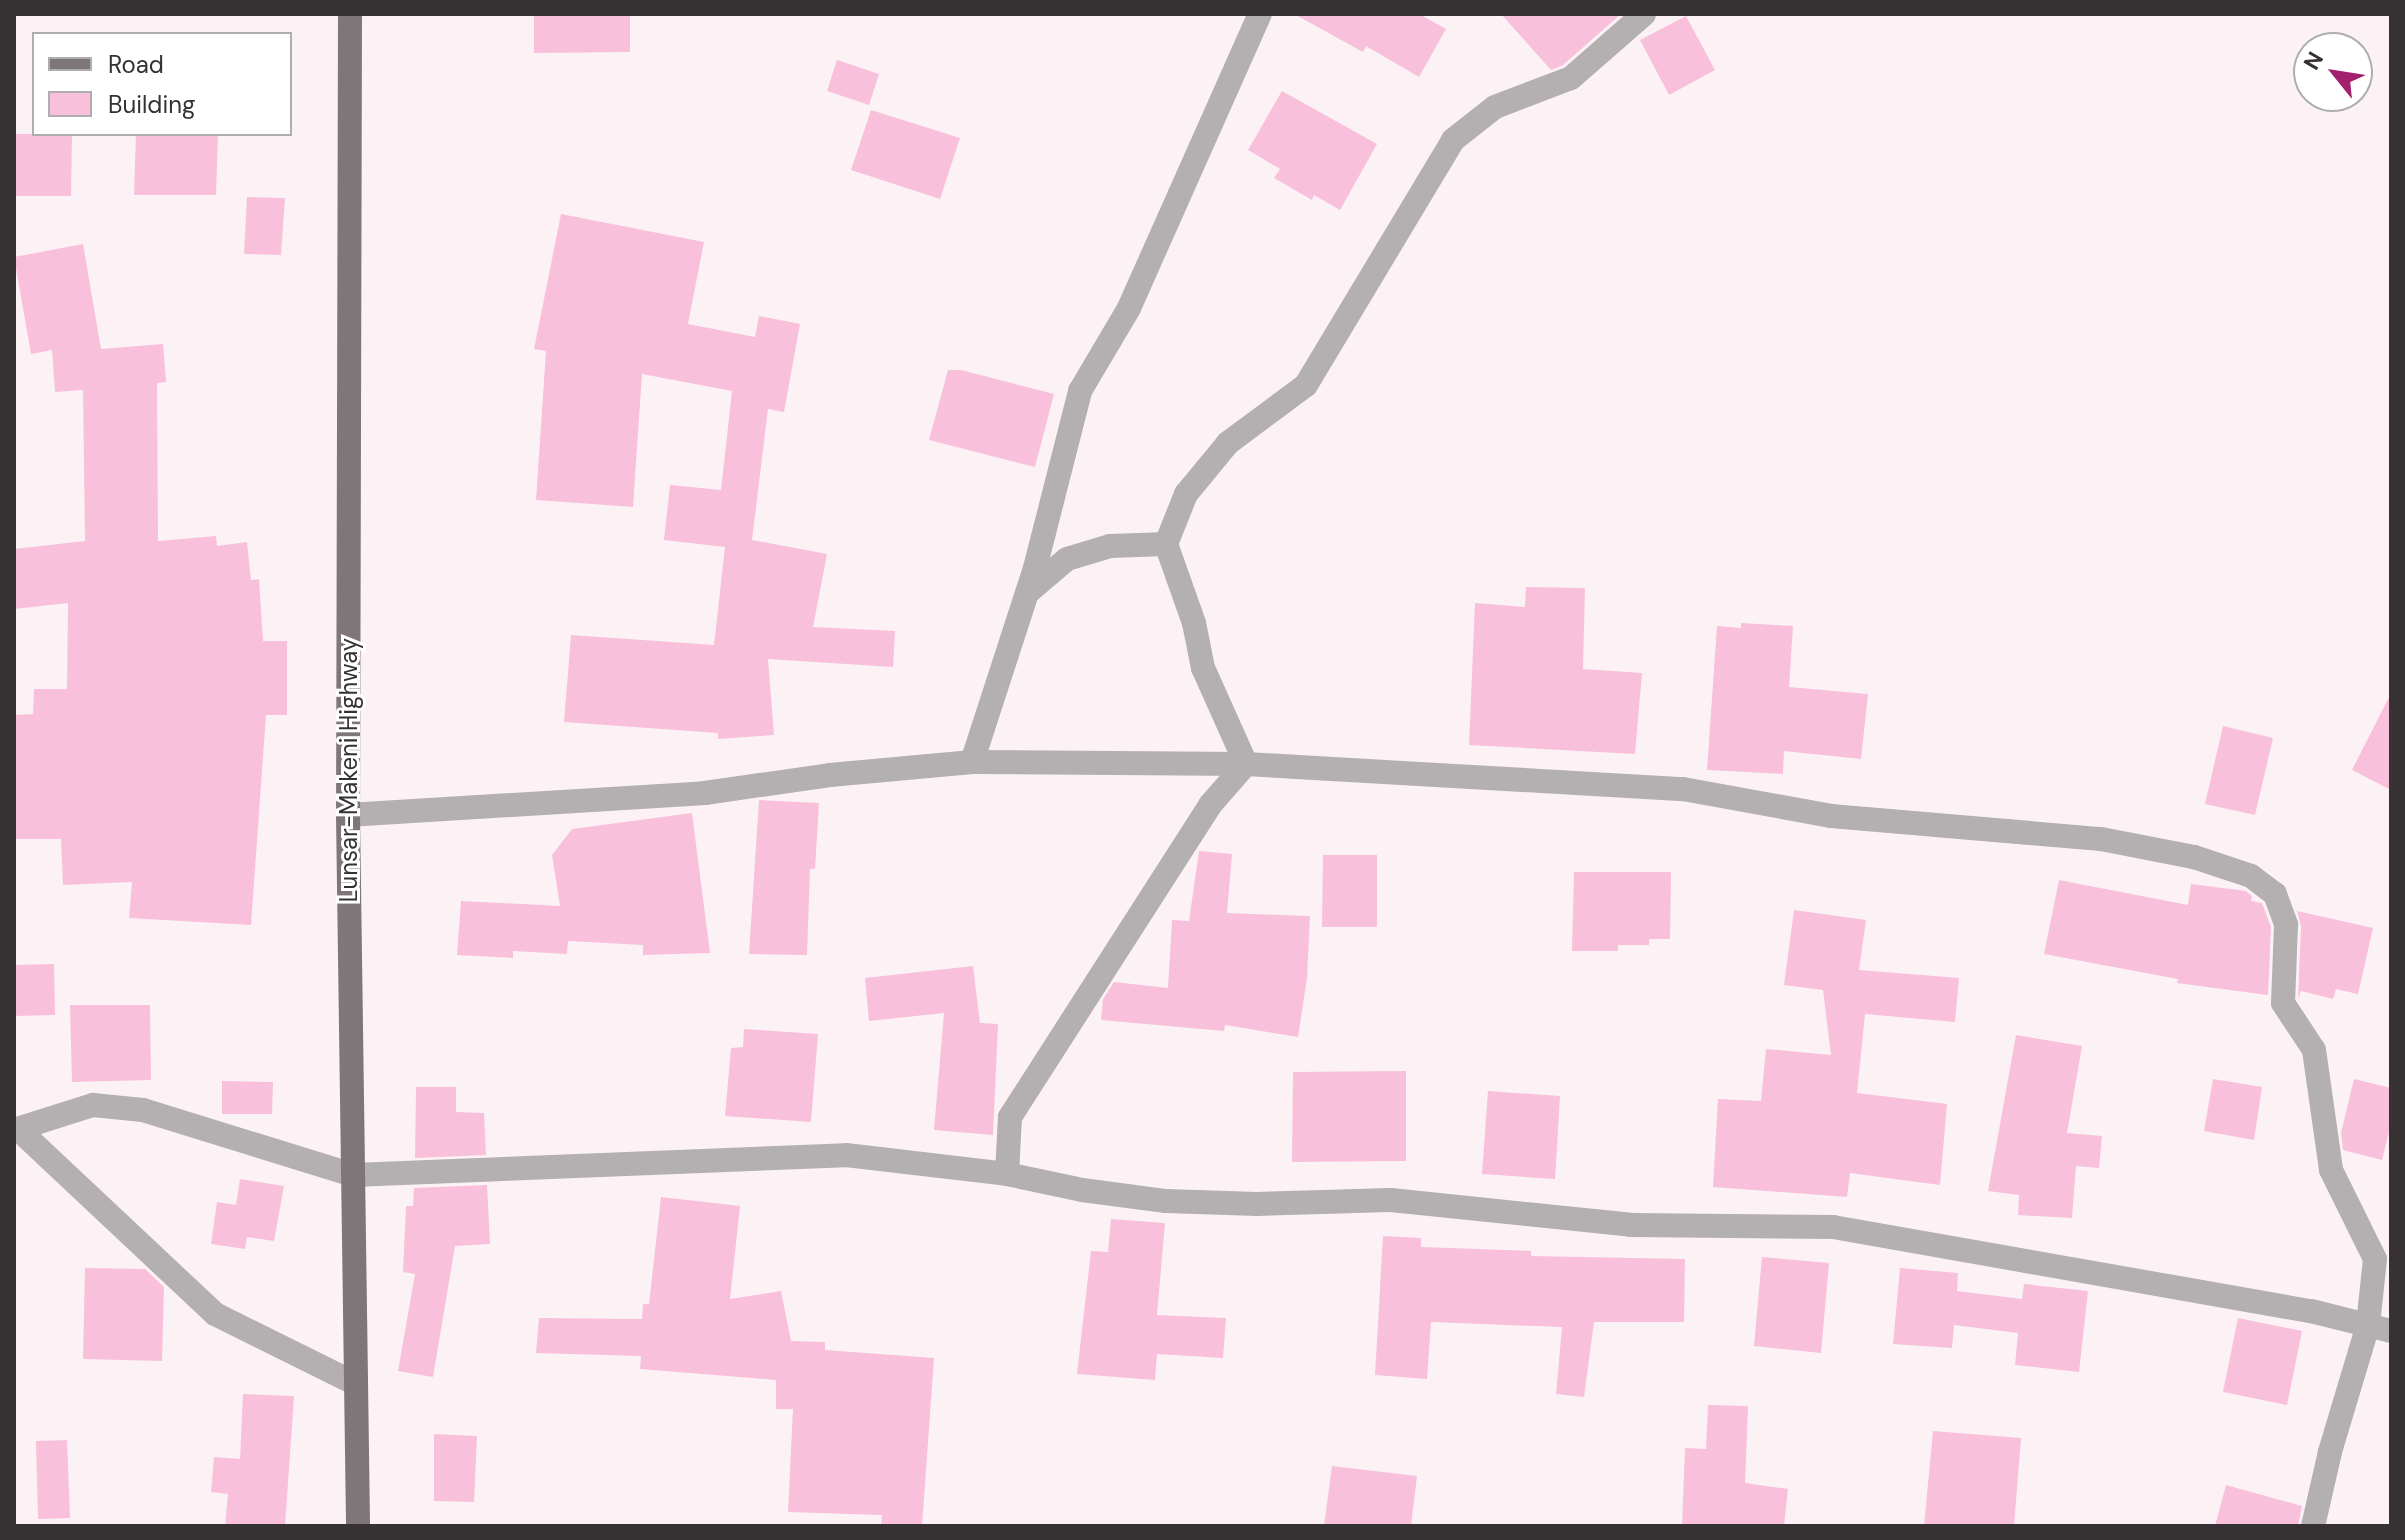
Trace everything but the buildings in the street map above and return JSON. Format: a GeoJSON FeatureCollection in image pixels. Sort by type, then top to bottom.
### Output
{"type":"FeatureCollection","features":[{"type":"Feature","properties":{"kind":"main road","name":"Lunsar-Makeni Highway"},"geometry":{"type":"LineString","coordinates":[[350,14],[348,815],[358,1526]]}},
{"type":"Feature","properties":{"kind":"street"},"geometry":{"type":"LineString","coordinates":[[972,762],[1026,594],[1080,391],[1129,308],[1260,14]]}},
{"type":"Feature","properties":{"kind":"street"},"geometry":{"type":"LineString","coordinates":[[1246,764],[1203,668],[1194,623],[1166,544],[1186,494],[1228,443],[1306,385],[1453,140],[1495,107],[1571,78],[1644,14]]}},
{"type":"Feature","properties":{"kind":"street"},"geometry":{"type":"LineString","coordinates":[[1026,594],[1067,559],[1110,546],[1166,544]]}},
{"type":"Feature","properties":{"kind":"street"},"geometry":{"type":"LineString","coordinates":[[348,815],[705,793],[830,775],[972,762],[1246,764],[1683,789],[1831,816],[2101,839],[2194,857],[2251,876],[2275,894],[2286,925],[2283,1003],[2314,1050],[2331,1170],[2375,1259],[2379,1328],[2330,1452],[2313,1526]]}},
{"type":"Feature","properties":{"kind":"street"},"geometry":{"type":"LineString","coordinates":[[1007,1174],[1010,1117],[1210,805],[1246,764]]}},
{"type":"Feature","properties":{"kind":"street"},"geometry":{"type":"LineString","coordinates":[[356,1384],[215,1314],[16,1129],[93,1105],[143,1110],[353,1175],[846,1155],[1007,1174],[1082,1190],[1166,1201],[1257,1204],[1391,1200],[1631,1225],[1833,1227],[2311,1311],[2379,1328]]}}]}
